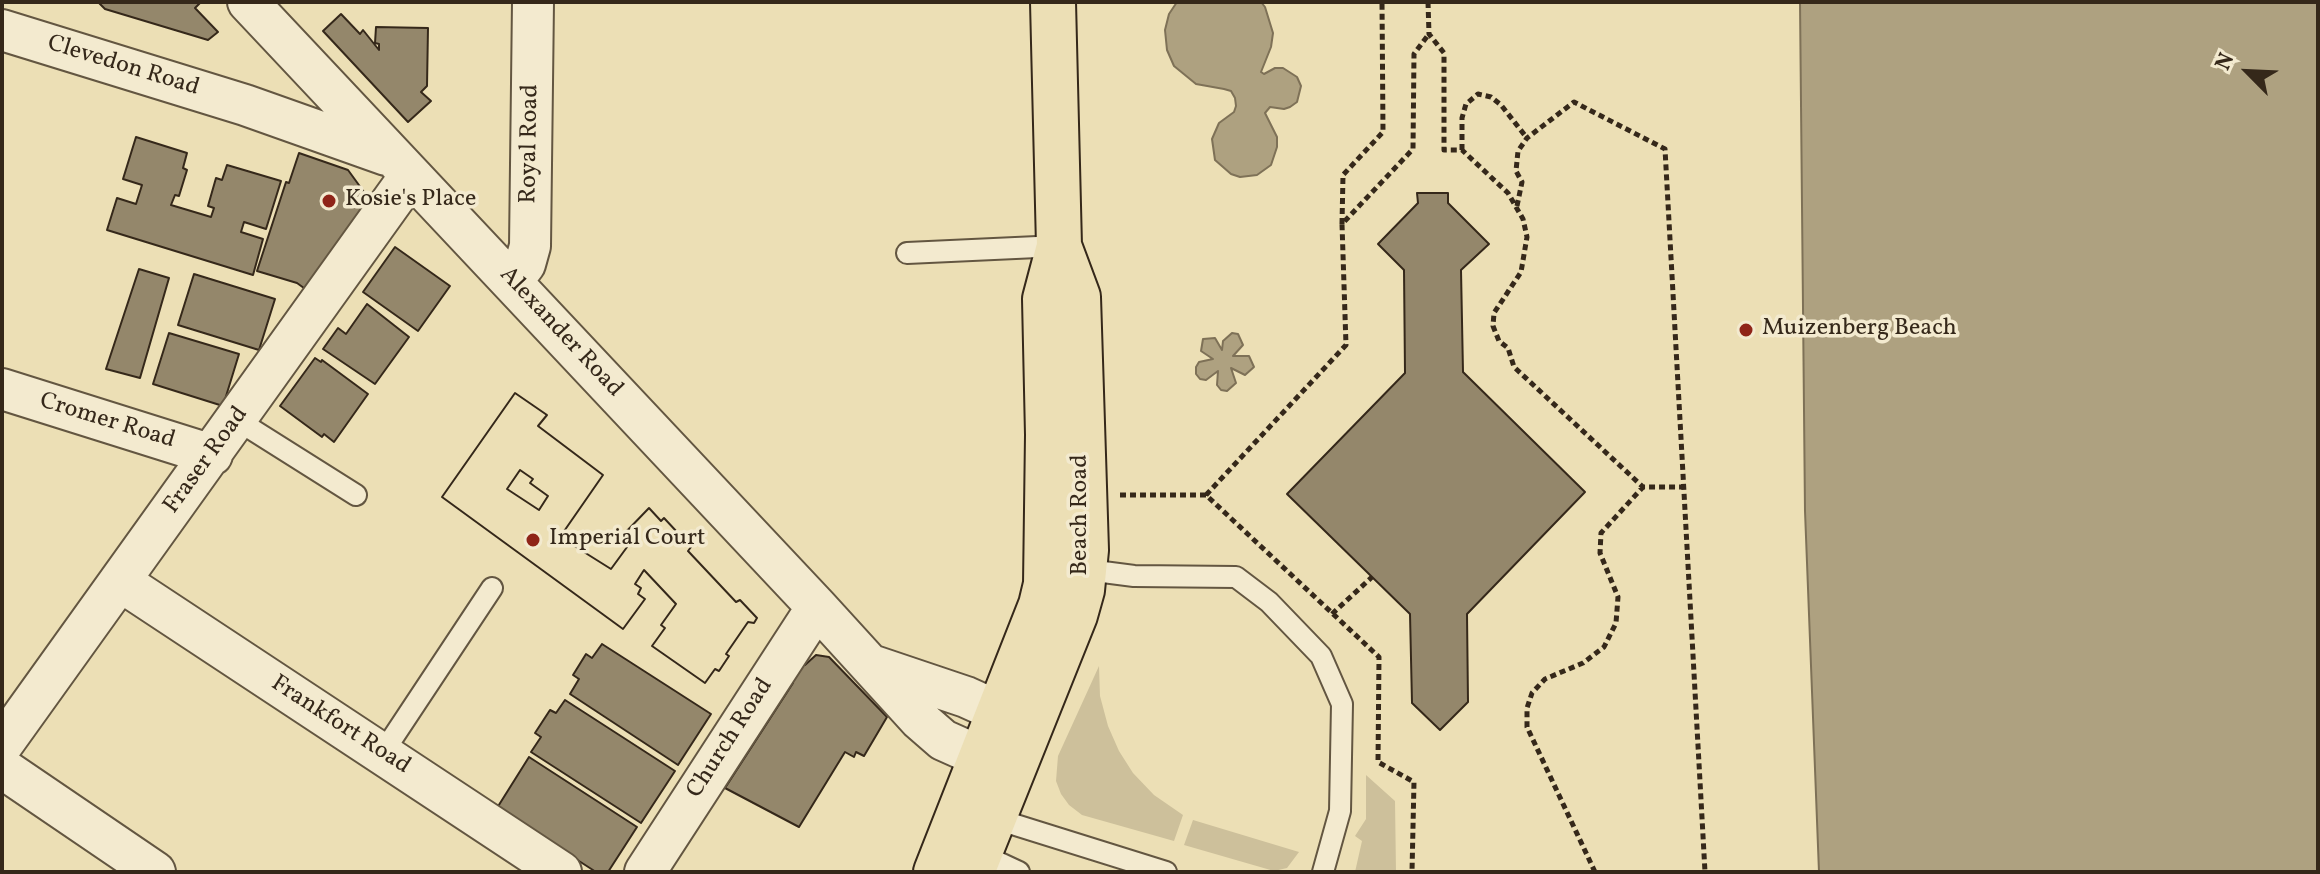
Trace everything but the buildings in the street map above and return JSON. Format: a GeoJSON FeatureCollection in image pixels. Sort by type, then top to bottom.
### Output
{"type":"FeatureCollection","features":[{"type":"Feature","properties":{"kind":"main road","name":"Beach Road"},"geometry":{"type":"LineString","coordinates":[[965,844],[1014,720],[1041,605],[1066,567],[1078,297],[1059,246],[1053,2]]}},
{"type":"Feature","properties":{"kind":"street","name":"Alexander Road"},"geometry":{"type":"LineString","coordinates":[[248,2],[920,720],[943,740],[997,765]]}},
{"type":"Feature","properties":{"kind":"street","name":"Royal Road"},"geometry":{"type":"LineString","coordinates":[[512,281],[525,264],[530,246],[533,2]]}},
{"type":"Feature","properties":{"kind":"street","name":"Clevedon Road"},"geometry":{"type":"LineString","coordinates":[[2,30],[264,105],[400,166]]}},
{"type":"Feature","properties":{"kind":"street"},"geometry":{"type":"LineString","coordinates":[[264,105],[301,85],[309,67]]}},
{"type":"Feature","properties":{"kind":"street","name":"Clevedon Road"},"geometry":{"type":"LineString","coordinates":[[264,105],[350,112]]}},
{"type":"Feature","properties":{"kind":"street","name":"Fraser Road"},"geometry":{"type":"LineString","coordinates":[[2,745],[237,420],[400,166]]}},
{"type":"Feature","properties":{"kind":"street","name":"Cromer Road"},"geometry":{"type":"LineString","coordinates":[[2,389],[212,455]]}},
{"type":"Feature","properties":{"kind":"street","name":"Frankfort Road"},"geometry":{"type":"LineString","coordinates":[[120,581],[561,872]]}},
{"type":"Feature","properties":{"kind":"street","name":"Church Road"},"geometry":{"type":"LineString","coordinates":[[645,872],[817,607]]}},
{"type":"Feature","properties":{"kind":"street","name":"Alexander Road"},"geometry":{"type":"LineString","coordinates":[[871,665],[966,697],[1014,720]]}},
{"type":"Feature","properties":{"kind":"street"},"geometry":{"type":"LineString","coordinates":[[2,768],[155,872]]}},
{"type":"Feature","properties":{"kind":"lane"},"geometry":{"type":"LineString","coordinates":[[907,253],[1059,246]]}},
{"type":"Feature","properties":{"kind":"lane"},"geometry":{"type":"LineString","coordinates":[[237,420],[356,495]]}},
{"type":"Feature","properties":{"kind":"lane"},"geometry":{"type":"LineString","coordinates":[[1066,567],[1134,576],[1236,577],[1269,602],[1321,656],[1342,704],[1340,811],[1323,872]]}},
{"type":"Feature","properties":{"kind":"lane"},"geometry":{"type":"LineString","coordinates":[[382,754],[492,588]]}},
{"type":"Feature","properties":{"kind":"lane"},"geometry":{"type":"LineString","coordinates":[[965,844],[1156,870]]}},
{"type":"Feature","properties":{"kind":"lane"},"geometry":{"type":"LineString","coordinates":[[965,844],[1019,872]]}},
{"type":"Feature","properties":{"kind":"path"},"geometry":{"type":"LineString","coordinates":[[1122,495],[1206,495],[1346,345],[1343,175],[1383,132],[1382,2]]}},
{"type":"Feature","properties":{"kind":"path"},"geometry":{"type":"LineString","coordinates":[[1428,2],[1429,34],[1444,53],[1444,150],[1462,150],[1508,193],[1517,206],[1527,237],[1521,272],[1494,313],[1493,326],[1499,341],[1508,348],[1514,367],[1643,487],[1684,487]]}},
{"type":"Feature","properties":{"kind":"path"},"geometry":{"type":"LineString","coordinates":[[1342,224],[1413,149],[1414,54],[1429,34]]}},
{"type":"Feature","properties":{"kind":"path"},"geometry":{"type":"LineString","coordinates":[[1462,150],[1462,118],[1466,104],[1478,94],[1491,97],[1501,105],[1527,138]]}},
{"type":"Feature","properties":{"kind":"path"},"geometry":{"type":"LineString","coordinates":[[1517,206],[1522,182],[1516,171],[1518,151],[1527,138],[1574,102],[1665,149],[1705,872]]}},
{"type":"Feature","properties":{"kind":"path"},"geometry":{"type":"LineString","coordinates":[[1595,872],[1527,727],[1527,708],[1532,693],[1545,679],[1583,663],[1604,647],[1616,623],[1618,597],[1600,553],[1601,533],[1643,487]]}},
{"type":"Feature","properties":{"kind":"path"},"geometry":{"type":"LineString","coordinates":[[1332,614],[1372,577]]}},
{"type":"Feature","properties":{"kind":"shaded area"},"geometry":{"type":"Polygon","coordinates":[[[1177,2],[1261,2],[1265,7],[1273,33],[1261,72],[1264,74],[1275,68],[1283,68],[1297,77],[1301,86],[1297,102],[1284,109],[1270,107],[1265,113],[1277,137],[1277,147],[1271,165],[1257,175],[1240,177],[1231,174],[1215,160],[1212,139],[1219,123],[1234,112],[1235,98],[1231,91],[1196,84],[1174,66],[1167,50],[1165,30],[1169,14],[1177,2]]]}},
{"type":"Feature","properties":{"kind":"shaded area"},"geometry":{"type":"Polygon","coordinates":[[[1800,2],[2318,2],[2318,872],[1819,872],[1805,511],[1800,2]]]}},
{"type":"Feature","properties":{"kind":"shaded area"},"geometry":{"type":"Polygon","coordinates":[[[1232,333],[1238,334],[1243,345],[1233,356],[1249,356],[1254,367],[1245,375],[1231,368],[1236,383],[1227,391],[1217,385],[1218,371],[1206,380],[1200,379],[1196,367],[1199,362],[1213,359],[1201,351],[1203,339],[1215,338],[1222,350],[1223,341],[1232,333]]]}},
{"type":"Feature","properties":{"kind":"shaded area"},"geometry":{"type":"Polygon","coordinates":[[[1099,666],[1100,696],[1119,751],[1133,773],[1154,795],[1183,815],[1174,841],[1082,815],[1061,794],[1056,781],[1058,756],[1099,666]]]}},
{"type":"Feature","properties":{"kind":"shaded area"},"geometry":{"type":"Polygon","coordinates":[[[1366,775],[1395,801],[1396,872],[1355,872],[1362,841],[1355,836],[1366,819],[1366,775]]]}},
{"type":"Feature","properties":{"kind":"shaded area"},"geometry":{"type":"Polygon","coordinates":[[[1193,820],[1299,852],[1287,868],[1274,871],[1184,845],[1193,820]]]}},
{"type":"Feature","properties":{"kind":"place","name":"Kosie's Place"},"geometry":{"type":"Point","coordinates":[329,201]}},
{"type":"Feature","properties":{"kind":"place","name":"Muizenberg Beach"},"geometry":{"type":"Point","coordinates":[1746,330]}},
{"type":"Feature","properties":{"kind":"place","name":"Imperial Court"},"geometry":{"type":"Point","coordinates":[533,540]}}]}
